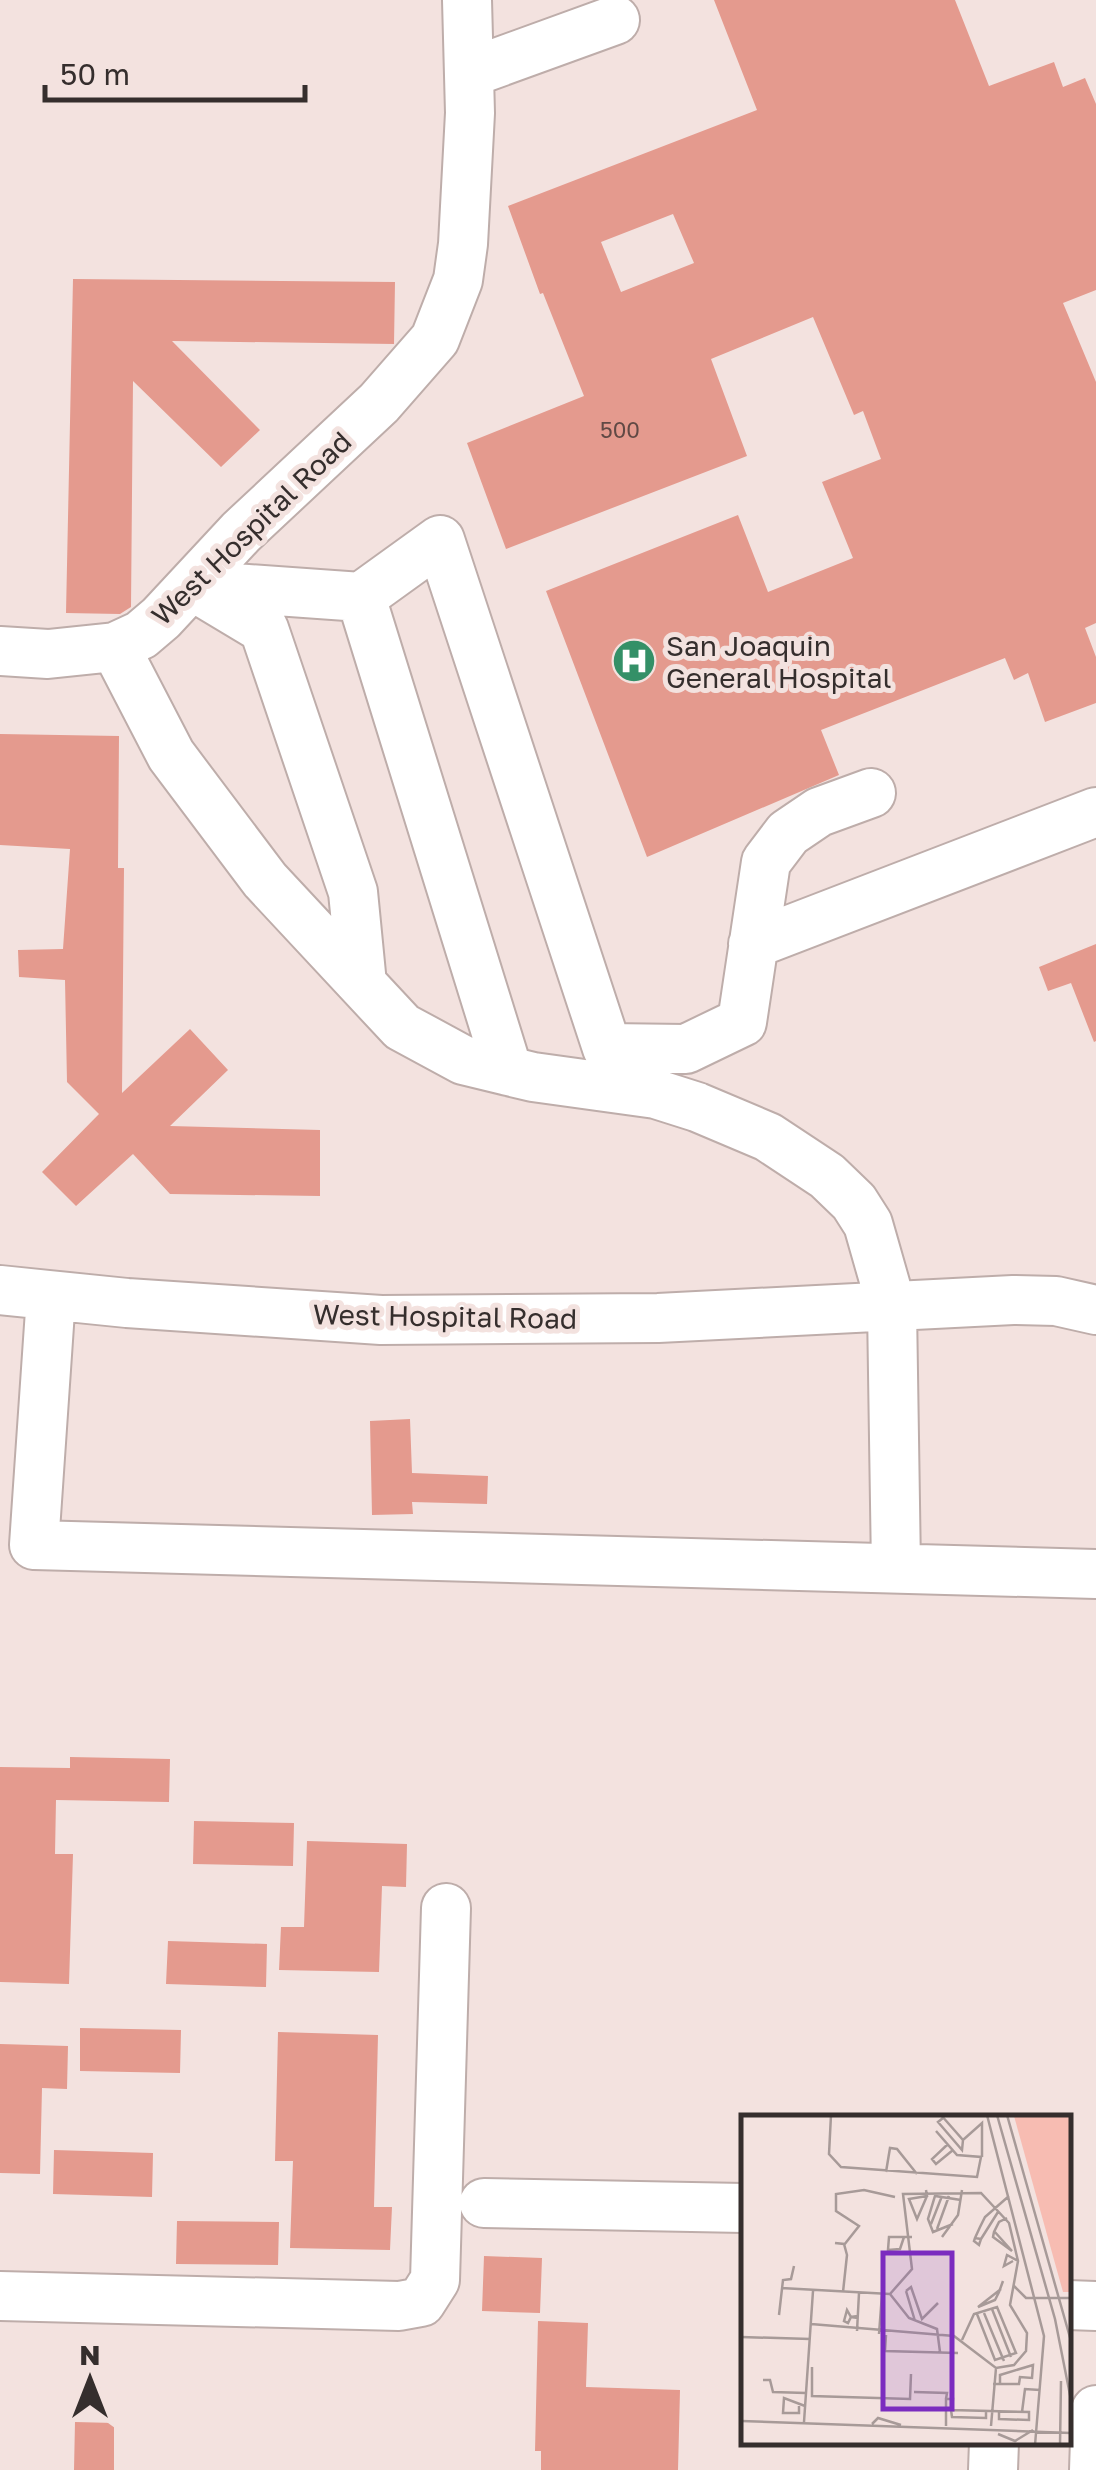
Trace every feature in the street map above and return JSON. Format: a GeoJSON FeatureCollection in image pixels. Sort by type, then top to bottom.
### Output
{"type":"FeatureCollection","features":[{"type":"Feature","properties":{"kind":"street","name":"West Hospital Road"},"geometry":{"type":"LineString","coordinates":[[115,647],[151,627],[241,532],[379,404],[435,339],[458,280],[463,244],[470,113],[468,0]]}},
{"type":"Feature","properties":{"kind":"street"},"geometry":{"type":"LineString","coordinates":[[469,73],[615,20]]}},
{"type":"Feature","properties":{"kind":"street"},"geometry":{"type":"LineString","coordinates":[[192,585],[362,597],[440,540],[608,1048],[686,1049],[742,1022],[766,862],[788,833],[819,812],[872,793]]}},
{"type":"Feature","properties":{"kind":"street"},"geometry":{"type":"LineString","coordinates":[[192,585],[264,629],[353,892],[362,984]]}},
{"type":"Feature","properties":{"kind":"street"},"geometry":{"type":"LineString","coordinates":[[362,597],[508,1071]]}},
{"type":"Feature","properties":{"kind":"street"},"geometry":{"type":"LineString","coordinates":[[0,652],[48,654],[115,647],[171,755],[265,880],[402,1027],[463,1060],[533,1077],[656,1094],[698,1107],[768,1137],[827,1176],[854,1202],[868,1224],[892,1308],[896,1568]]}},
{"type":"Feature","properties":{"kind":"street"},"geometry":{"type":"LineString","coordinates":[[754,944],[1096,812]]}},
{"type":"Feature","properties":{"kind":"street","name":"West Hospital Road"},"geometry":{"type":"LineString","coordinates":[[0,1290],[381,1320],[658,1318],[1013,1300],[1056,1301],[1096,1310]]}},
{"type":"Feature","properties":{"kind":"street"},"geometry":{"type":"LineString","coordinates":[[50,1296],[17,1543],[1096,1574]]}},
{"type":"Feature","properties":{"kind":"street"},"geometry":{"type":"LineString","coordinates":[[0,2296],[398,2306],[421,2302],[435,2280],[446,1908]]}},
{"type":"Feature","properties":{"kind":"street"},"geometry":{"type":"LineString","coordinates":[[484,2203],[741,2208]]}},
{"type":"Feature","properties":{"kind":"street"},"geometry":{"type":"LineString","coordinates":[[1071,2305],[1096,2306]]}},
{"type":"Feature","properties":{"kind":"street"},"geometry":{"type":"LineString","coordinates":[[1094,2470],[1096,2410]]}},
{"type":"Feature","properties":{"kind":"street"},"geometry":{"type":"LineString","coordinates":[[993,2470],[994,2445]]}},
{"type":"Feature","properties":{"kind":"building"},"geometry":{"type":"Polygon","coordinates":[[[714,0],[955,0],[989,86],[1054,62],[1063,87],[1085,78],[1096,104],[1096,290],[1063,303],[1096,382],[1096,623],[1085,628],[1096,657],[1096,703],[1045,722],[1028,673],[1014,680],[1005,658],[821,730],[839,775],[647,857],[546,591],[738,515],[768,592],[853,558],[822,482],[881,459],[863,411],[854,415],[813,317],[711,359],[747,456],[506,549],[467,443],[584,396],[508,206],[757,110],[714,0]],[[673,214],[601,242],[621,292],[694,263],[673,214]]]}},
{"type":"Feature","properties":{"kind":"building"},"geometry":{"type":"Polygon","coordinates":[[[73,279],[395,282],[394,344],[172,341],[260,430],[221,467],[133,381],[131,607],[120,614],[66,613],[73,279]]]}},
{"type":"Feature","properties":{"kind":"building"},"geometry":{"type":"Polygon","coordinates":[[[0,734],[119,736],[118,868],[124,868],[122,1093],[190,1029],[228,1070],[170,1126],[320,1130],[320,1196],[170,1194],[133,1154],[76,1206],[42,1172],[99,1114],[67,1082],[65,980],[19,977],[18,950],[63,949],[70,849],[0,845],[0,734]]]}},
{"type":"Feature","properties":{"kind":"building"},"geometry":{"type":"Polygon","coordinates":[[[1096,944],[1094,1042],[1071,983],[1048,991],[1039,967],[1096,944]]]}},
{"type":"Feature","properties":{"kind":"building"},"geometry":{"type":"Polygon","coordinates":[[[410,1419],[412,1473],[488,1476],[487,1504],[412,1502],[413,1514],[372,1515],[370,1421],[410,1419]]]}},
{"type":"Feature","properties":{"kind":"building"},"geometry":{"type":"Polygon","coordinates":[[[70,1757],[170,1759],[169,1802],[56,1800],[55,1854],[73,1854],[69,1984],[0,1982],[0,1767],[70,1768],[70,1757]]]}},
{"type":"Feature","properties":{"kind":"building"},"geometry":{"type":"Polygon","coordinates":[[[194,1821],[294,1823],[293,1866],[193,1864],[194,1821]]]}},
{"type":"Feature","properties":{"kind":"building"},"geometry":{"type":"Polygon","coordinates":[[[307,1841],[407,1844],[406,1887],[382,1886],[379,1972],[279,1970],[281,1927],[304,1927],[307,1841]]]}},
{"type":"Feature","properties":{"kind":"building"},"geometry":{"type":"Polygon","coordinates":[[[168,1941],[267,1944],[266,1987],[166,1984],[168,1941]]]}},
{"type":"Feature","properties":{"kind":"building"},"geometry":{"type":"Polygon","coordinates":[[[80,2028],[181,2030],[180,2073],[80,2071],[80,2028]]]}},
{"type":"Feature","properties":{"kind":"building"},"geometry":{"type":"Polygon","coordinates":[[[278,2032],[378,2035],[374,2207],[392,2207],[390,2250],[290,2248],[293,2161],[275,2161],[278,2032]]]}},
{"type":"Feature","properties":{"kind":"building"},"geometry":{"type":"Polygon","coordinates":[[[0,2044],[68,2046],[67,2089],[42,2088],[40,2174],[0,2173],[0,2044]]]}},
{"type":"Feature","properties":{"kind":"building"},"geometry":{"type":"Polygon","coordinates":[[[54,2150],[153,2153],[152,2197],[53,2194],[54,2150]]]}},
{"type":"Feature","properties":{"kind":"building"},"geometry":{"type":"Polygon","coordinates":[[[177,2221],[279,2222],[278,2265],[176,2264],[177,2221]]]}},
{"type":"Feature","properties":{"kind":"building"},"geometry":{"type":"Polygon","coordinates":[[[484,2256],[542,2258],[540,2313],[482,2311],[484,2256]]]}},
{"type":"Feature","properties":{"kind":"building"},"geometry":{"type":"Polygon","coordinates":[[[538,2321],[588,2323],[586,2387],[680,2390],[678,2470],[541,2470],[541,2451],[535,2451],[538,2321]]]}},
{"type":"Feature","properties":{"kind":"building"},"geometry":{"type":"Polygon","coordinates":[[[75,2422],[114,2423],[114,2470],[74,2470],[75,2422]]]}},
{"type":"Feature","properties":{"kind":"place","name":"San Joaquin General Hospital"},"geometry":{"type":"Point","coordinates":[634,661]}}]}
